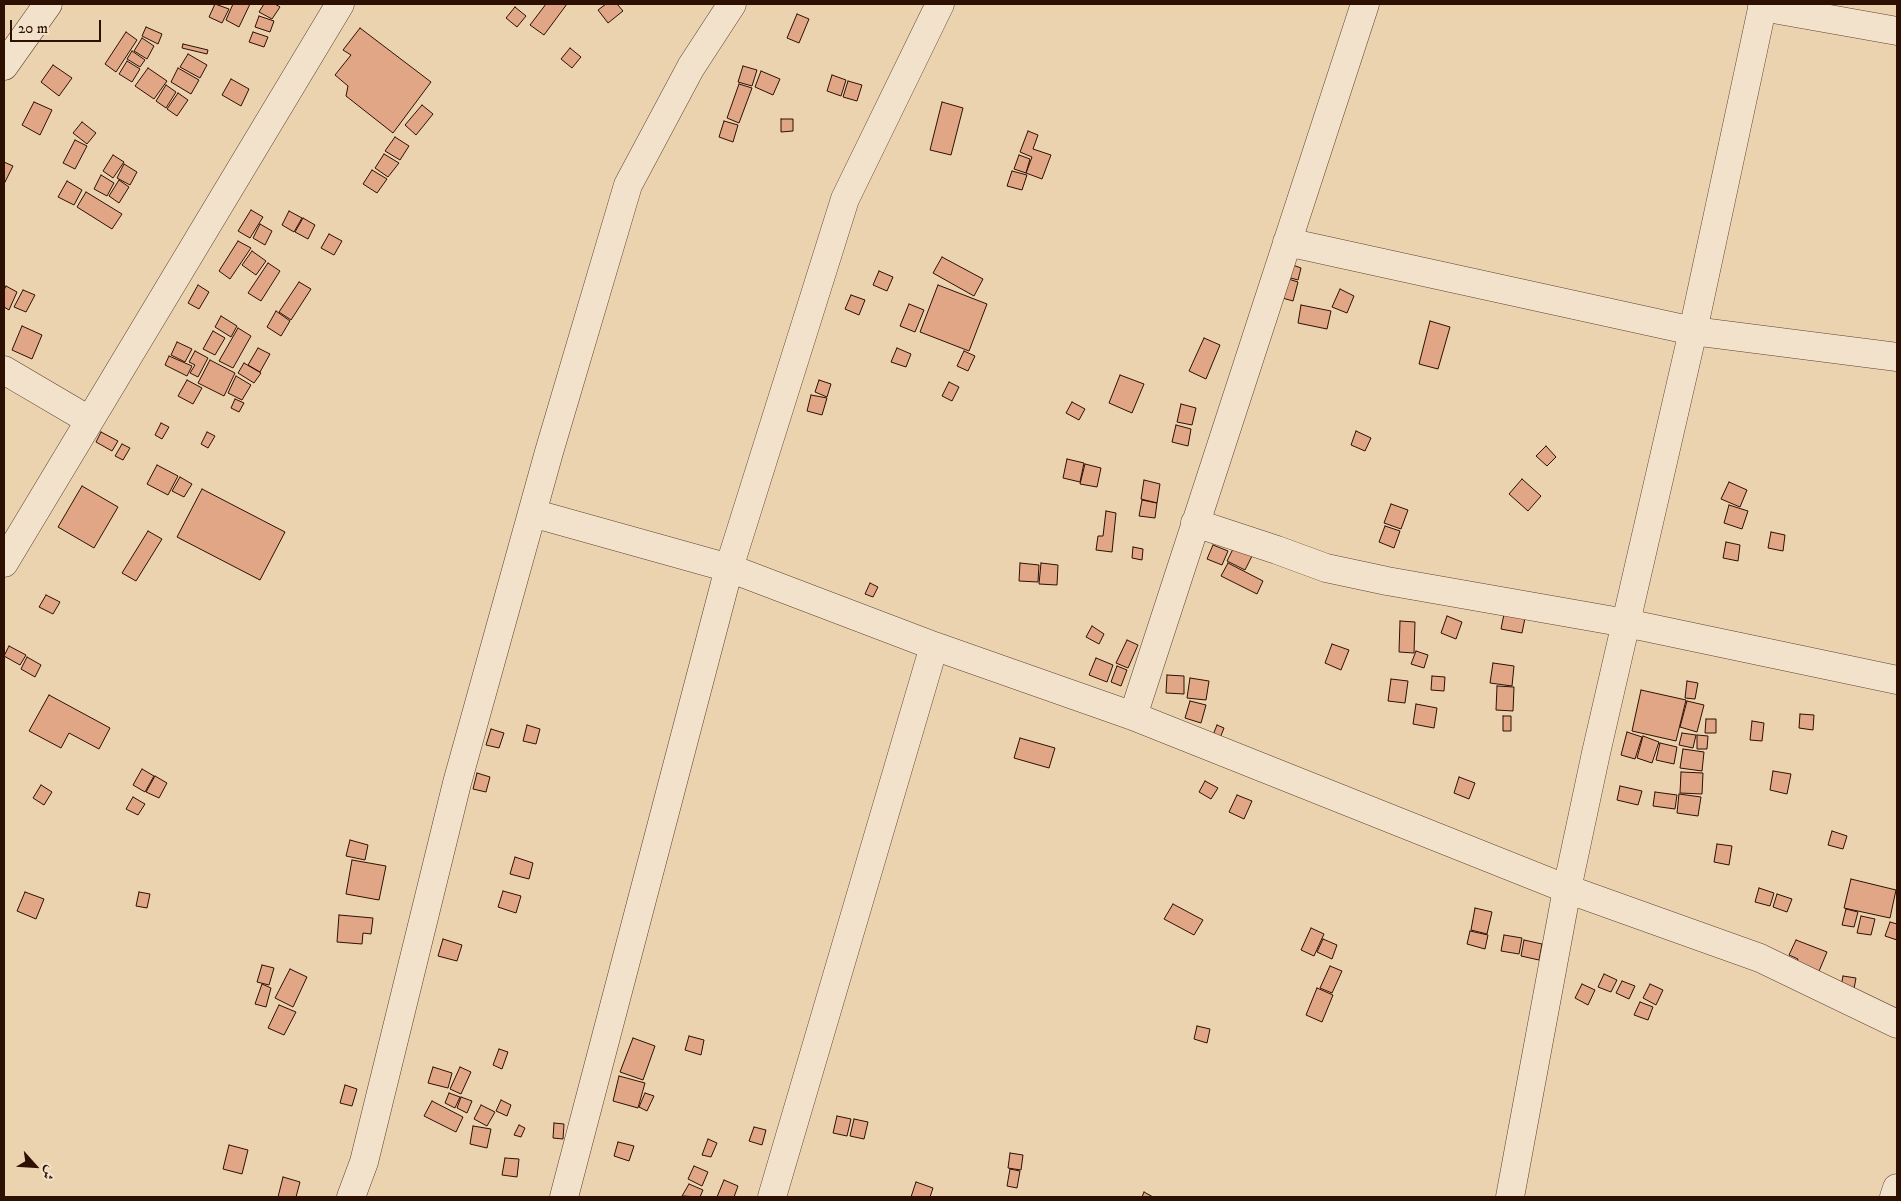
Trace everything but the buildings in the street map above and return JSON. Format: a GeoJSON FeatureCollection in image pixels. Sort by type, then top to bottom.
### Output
{"type":"FeatureCollection","features":[{"type":"Feature","properties":{"kind":"street"},"geometry":{"type":"LineString","coordinates":[[4,66],[48,4]]}},
{"type":"Feature","properties":{"kind":"street"},"geometry":{"type":"LineString","coordinates":[[4,564],[340,4]]}},
{"type":"Feature","properties":{"kind":"street"},"geometry":{"type":"LineString","coordinates":[[351,1197],[364,1162],[457,783],[532,513],[628,185],[691,67],[732,4]]}},
{"type":"Feature","properties":{"kind":"street"},"geometry":{"type":"LineString","coordinates":[[564,1197],[729,568],[845,199],[940,4]]}},
{"type":"Feature","properties":{"kind":"street"},"geometry":{"type":"LineString","coordinates":[[1133,716],[1365,4]]}},
{"type":"Feature","properties":{"kind":"street"},"geometry":{"type":"LineString","coordinates":[[1510,1197],[1567,889],[1596,752],[1693,331],[1762,6],[1897,31]]}},
{"type":"Feature","properties":{"kind":"street"},"geometry":{"type":"LineString","coordinates":[[1287,242],[1693,331],[1897,357]]}},
{"type":"Feature","properties":{"kind":"street"},"geometry":{"type":"LineString","coordinates":[[4,370],[89,420]]}},
{"type":"Feature","properties":{"kind":"street"},"geometry":{"type":"LineString","coordinates":[[532,513],[729,568],[934,646],[1133,716],[1567,889],[1760,958],[1897,1024]]}},
{"type":"Feature","properties":{"kind":"street"},"geometry":{"type":"LineString","coordinates":[[1196,523],[1326,568],[1387,581],[1626,623],[1897,680]]}},
{"type":"Feature","properties":{"kind":"street"},"geometry":{"type":"LineString","coordinates":[[772,1197],[934,646]]}},
{"type":"Feature","properties":{"kind":"street"},"geometry":{"type":"LineString","coordinates":[[1894,1197],[1897,1188]]}}]}
